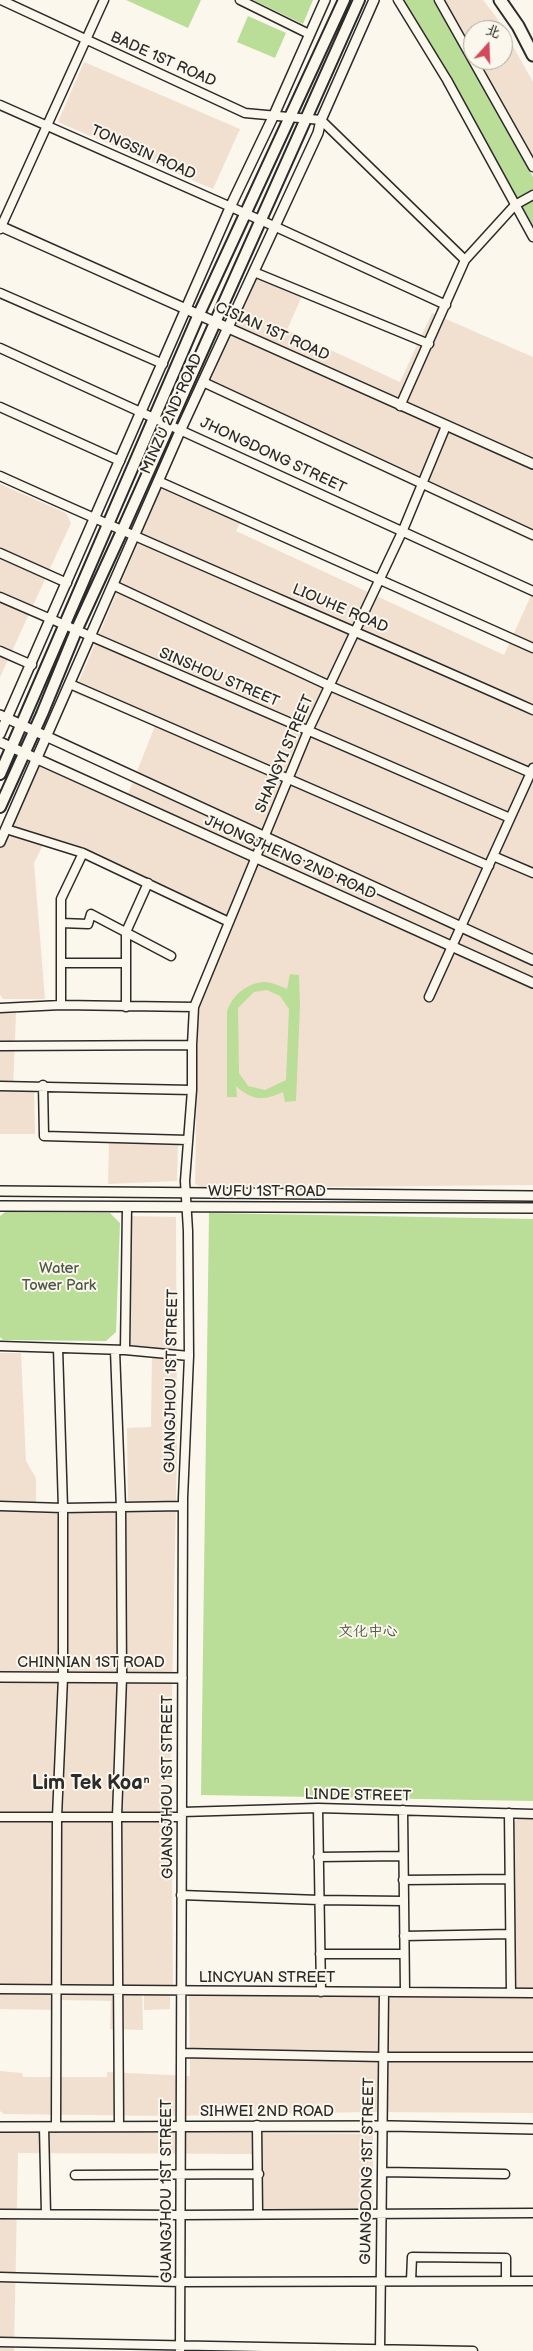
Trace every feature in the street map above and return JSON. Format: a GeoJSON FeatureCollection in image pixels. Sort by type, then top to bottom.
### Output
{"type":"FeatureCollection","features":[{"type":"Feature","properties":{"kind":"main road","name":"MINZU 2ND ROAD"},"geometry":{"type":"LineString","coordinates":[[0,774],[23,725],[200,314],[344,0]]}},
{"type":"Feature","properties":{"kind":"main road","name":"MINZU 2ND ROAD"},"geometry":{"type":"LineString","coordinates":[[0,807],[76,631],[214,322],[262,220],[359,0]]}},
{"type":"Feature","properties":{"kind":"main road"},"geometry":{"type":"LineString","coordinates":[[500,0],[518,26],[533,55]]}},
{"type":"Feature","properties":{"kind":"street","name":"BADE 1ST ROAD"},"geometry":{"type":"LineString","coordinates":[[1,0],[245,113],[321,120]]}},
{"type":"Feature","properties":{"kind":"street"},"geometry":{"type":"LineString","coordinates":[[0,227],[104,0]]}},
{"type":"Feature","properties":{"kind":"street"},"geometry":{"type":"LineString","coordinates":[[240,0],[310,34]]}},
{"type":"Feature","properties":{"kind":"street","name":"MINZU 2ND ROAD"},"geometry":{"type":"LineString","coordinates":[[0,734],[4,716],[32,665],[230,207],[274,115],[325,0]]}},
{"type":"Feature","properties":{"kind":"street","name":"MINZU 2ND ROAD"},"geometry":{"type":"LineString","coordinates":[[0,842],[181,429],[276,227],[374,0]]}},
{"type":"Feature","properties":{"kind":"street"},"geometry":{"type":"LineString","coordinates":[[398,0],[447,80],[533,237]]}},
{"type":"Feature","properties":{"kind":"street"},"geometry":{"type":"LineString","coordinates":[[439,0],[533,167]]}},
{"type":"Feature","properties":{"kind":"street","name":"TONGSIN ROAD"},"geometry":{"type":"LineString","coordinates":[[0,105],[262,220],[446,306]]}},
{"type":"Feature","properties":{"kind":"street"},"geometry":{"type":"LineString","coordinates":[[321,120],[464,260]]}},
{"type":"Feature","properties":{"kind":"street"},"geometry":{"type":"LineString","coordinates":[[400,406],[446,306],[464,260],[515,205],[533,195]]}},
{"type":"Feature","properties":{"kind":"street","name":"CISIAN 1ST ROAD"},"geometry":{"type":"LineString","coordinates":[[0,227],[200,314],[214,322],[228,326],[400,406],[533,464]]}},
{"type":"Feature","properties":{"kind":"street"},"geometry":{"type":"LineString","coordinates":[[254,272],[429,344]]}},
{"type":"Feature","properties":{"kind":"street"},"geometry":{"type":"LineString","coordinates":[[0,293],[163,364]]}},
{"type":"Feature","properties":{"kind":"street","name":"JHONGDONG STREET"},"geometry":{"type":"LineString","coordinates":[[0,348],[403,530],[533,591]]}},
{"type":"Feature","properties":{"kind":"street"},"geometry":{"type":"LineString","coordinates":[[203,382],[533,535]]}},
{"type":"Feature","properties":{"kind":"street"},"geometry":{"type":"LineString","coordinates":[[0,406],[120,461]]}},
{"type":"Feature","properties":{"kind":"street","name":"SHANGYI STREET"},"geometry":{"type":"LineString","coordinates":[[185,1192],[192,1090],[194,1007],[308,731],[403,530],[446,426]]}},
{"type":"Feature","properties":{"kind":"street","name":"LIOUHE ROAD"},"geometry":{"type":"LineString","coordinates":[[0,476],[134,537],[356,631],[533,710]]}},
{"type":"Feature","properties":{"kind":"street"},"geometry":{"type":"LineString","coordinates":[[158,481],[381,578],[533,648]]}},
{"type":"Feature","properties":{"kind":"street"},"geometry":{"type":"LineString","coordinates":[[0,553],[66,583]]}},
{"type":"Feature","properties":{"kind":"street"},"geometry":{"type":"LineString","coordinates":[[113,585],[330,686],[532,770],[429,997]]}},
{"type":"Feature","properties":{"kind":"street","name":"SINSHOU STREET"},"geometry":{"type":"LineString","coordinates":[[0,597],[510,818]]}},
{"type":"Feature","properties":{"kind":"street"},"geometry":{"type":"LineString","coordinates":[[0,651],[32,665]]}},
{"type":"Feature","properties":{"kind":"street"},"geometry":{"type":"LineString","coordinates":[[70,684],[489,866]]}},
{"type":"Feature","properties":{"kind":"street","name":"JHONGJHENG 2ND ROAD"},"geometry":{"type":"LineString","coordinates":[[4,716],[533,960]]}},
{"type":"Feature","properties":{"kind":"street","name":"JHONGJHENG 2ND ROAD"},"geometry":{"type":"LineString","coordinates":[[0,742],[533,983]]}},
{"type":"Feature","properties":{"kind":"street"},"geometry":{"type":"LineString","coordinates":[[6,829],[83,853],[229,922]]}},
{"type":"Feature","properties":{"kind":"street"},"geometry":{"type":"LineString","coordinates":[[61,1005],[61,899],[83,853]]}},
{"type":"Feature","properties":{"kind":"street"},"geometry":{"type":"LineString","coordinates":[[493,856],[533,873]]}},
{"type":"Feature","properties":{"kind":"street"},"geometry":{"type":"LineString","coordinates":[[126,1007],[126,932],[148,883]]}},
{"type":"Feature","properties":{"kind":"street"},"geometry":{"type":"LineString","coordinates":[[61,923],[88,924],[91,914],[171,956]]}},
{"type":"Feature","properties":{"kind":"street"},"geometry":{"type":"LineString","coordinates":[[62,963],[125,963]]}},
{"type":"Feature","properties":{"kind":"street"},"geometry":{"type":"LineString","coordinates":[[0,1008],[61,1005],[194,1007]]}},
{"type":"Feature","properties":{"kind":"street"},"geometry":{"type":"LineString","coordinates":[[0,1046],[192,1045]]}},
{"type":"Feature","properties":{"kind":"street"},"geometry":{"type":"LineString","coordinates":[[0,1086],[192,1090]]}},
{"type":"Feature","properties":{"kind":"street"},"geometry":{"type":"LineString","coordinates":[[43,1086],[44,1136],[188,1140]]}},
{"type":"Feature","properties":{"kind":"street","name":"WUFU 1ST ROAD"},"geometry":{"type":"LineString","coordinates":[[0,1190],[533,1196]]}},
{"type":"Feature","properties":{"kind":"street","name":"GUANGJHOU 1ST STREET"},"geometry":{"type":"LineString","coordinates":[[180,2349],[183,1506],[188,1356],[187,1206],[185,1192]]}},
{"type":"Feature","properties":{"kind":"street","name":"WUFU 1ST ROAD"},"geometry":{"type":"LineString","coordinates":[[0,1206],[533,1208]]}},
{"type":"Feature","properties":{"kind":"street"},"geometry":{"type":"LineString","coordinates":[[125,1350],[127,1206]]}},
{"type":"Feature","properties":{"kind":"street"},"geometry":{"type":"LineString","coordinates":[[0,1346],[125,1350],[188,1356]]}},
{"type":"Feature","properties":{"kind":"street"},"geometry":{"type":"LineString","coordinates":[[56,2127],[58,1817],[63,1677],[63,1508],[58,1348]]}},
{"type":"Feature","properties":{"kind":"street"},"geometry":{"type":"LineString","coordinates":[[115,1350],[121,1508],[122,1677],[117,1817],[119,2126]]}},
{"type":"Feature","properties":{"kind":"street"},"geometry":{"type":"LineString","coordinates":[[0,1506],[63,1508],[183,1506]]}},
{"type":"Feature","properties":{"kind":"street","name":"CHINNIAN 1ST ROAD"},"geometry":{"type":"LineString","coordinates":[[0,1677],[182,1678]]}},
{"type":"Feature","properties":{"kind":"street"},"geometry":{"type":"LineString","coordinates":[[318,1808],[322,1992]]}},
{"type":"Feature","properties":{"kind":"street","name":"LINDE STREET"},"geometry":{"type":"LineString","coordinates":[[0,1818],[182,1815],[318,1808],[533,1814]]}},
{"type":"Feature","properties":{"kind":"street"},"geometry":{"type":"LineString","coordinates":[[403,1810],[402,1880],[405,1992]]}},
{"type":"Feature","properties":{"kind":"street"},"geometry":{"type":"LineString","coordinates":[[509,1813],[511,1993]]}},
{"type":"Feature","properties":{"kind":"street"},"geometry":{"type":"LineString","coordinates":[[318,1857],[402,1856]]}},
{"type":"Feature","properties":{"kind":"street"},"geometry":{"type":"LineString","coordinates":[[402,1880],[509,1878]]}},
{"type":"Feature","properties":{"kind":"street"},"geometry":{"type":"LineString","coordinates":[[181,1895],[319,1900],[403,1900]]}},
{"type":"Feature","properties":{"kind":"street"},"geometry":{"type":"LineString","coordinates":[[404,1936],[510,1934]]}},
{"type":"Feature","properties":{"kind":"street"},"geometry":{"type":"LineString","coordinates":[[320,1954],[404,1954]]}},
{"type":"Feature","properties":{"kind":"street","name":"LINCYUAN STREET"},"geometry":{"type":"LineString","coordinates":[[0,1990],[533,1993]]}},
{"type":"Feature","properties":{"kind":"street","name":"GUANGDONG 1ST STREET"},"geometry":{"type":"LineString","coordinates":[[380,2350],[384,1992]]}},
{"type":"Feature","properties":{"kind":"street"},"geometry":{"type":"LineString","coordinates":[[181,2053],[383,2057],[533,2057]]}},
{"type":"Feature","properties":{"kind":"street"},"geometry":{"type":"LineString","coordinates":[[257,2126],[258,2214]]}},
{"type":"Feature","properties":{"kind":"street","name":"SIHWEI 2ND ROAD"},"geometry":{"type":"LineString","coordinates":[[0,2127],[382,2126],[533,2129]]}},
{"type":"Feature","properties":{"kind":"street"},"geometry":{"type":"LineString","coordinates":[[44,2127],[46,2214]]}},
{"type":"Feature","properties":{"kind":"street"},"geometry":{"type":"LineString","coordinates":[[382,2172],[505,2174]]}},
{"type":"Feature","properties":{"kind":"street"},"geometry":{"type":"LineString","coordinates":[[76,2175],[259,2174]]}},
{"type":"Feature","properties":{"kind":"street"},"geometry":{"type":"LineString","coordinates":[[0,2214],[533,2213]]}},
{"type":"Feature","properties":{"kind":"street"},"geometry":{"type":"LineString","coordinates":[[411,2282],[412,2257],[506,2258],[506,2281]]}},
{"type":"Feature","properties":{"kind":"street"},"geometry":{"type":"LineString","coordinates":[[0,2277],[180,2282],[533,2282]]}},
{"type":"Feature","properties":{"kind":"street"},"geometry":{"type":"LineString","coordinates":[[0,2342],[180,2349],[473,2351]]}},
{"type":"Feature","properties":{"kind":"shaded area"},"geometry":{"type":"Polygon","coordinates":[[[444,0],[483,0],[498,20],[463,20],[463,33],[444,0]]]}},
{"type":"Feature","properties":{"kind":"shaded area"},"geometry":{"type":"Polygon","coordinates":[[[513,46],[533,82],[533,156],[484,70],[513,70],[513,46]]]}},
{"type":"Feature","properties":{"kind":"shaded area"},"geometry":{"type":"Polygon","coordinates":[[[84,62],[240,129],[213,189],[58,122],[84,62]]]}},
{"type":"Feature","properties":{"kind":"shaded area"},"geometry":{"type":"Polygon","coordinates":[[[259,269],[305,289],[287,330],[400,382],[432,313],[533,357],[533,542],[207,390],[259,269]]]}},
{"type":"Feature","properties":{"kind":"shaded area"},"geometry":{"type":"Polygon","coordinates":[[[0,484],[66,513],[71,523],[0,677],[0,484]]]}},
{"type":"Feature","properties":{"kind":"shaded area"},"geometry":{"type":"Polygon","coordinates":[[[161,489],[240,523],[236,531],[504,655],[533,591],[533,1185],[203,1188],[195,1184],[198,1008],[234,921],[76,845],[11,827],[38,764],[124,804],[155,726],[74,693],[161,489]]]}},
{"type":"Feature","properties":{"kind":"shaded area"},"geometry":{"type":"Polygon","coordinates":[[[7,834],[43,845],[34,863],[45,999],[3,999],[0,995],[0,849],[7,834]]]}},
{"type":"Feature","properties":{"kind":"shaded area"},"geometry":{"type":"Polygon","coordinates":[[[0,1013],[16,1013],[13,1091],[34,1090],[35,1134],[0,1134],[0,1013]]]}},
{"type":"Feature","properties":{"kind":"shaded area"},"geometry":{"type":"Polygon","coordinates":[[[109,1143],[178,1143],[177,1181],[108,1184],[109,1143]]]}},
{"type":"Feature","properties":{"kind":"shaded area"},"geometry":{"type":"Polygon","coordinates":[[[132,1216],[176,1217],[177,1451],[171,1745],[173,1986],[142,1986],[143,2030],[110,2029],[111,2001],[60,2000],[59,2010],[0,2009],[0,1353],[21,1353],[26,1461],[36,1478],[36,1504],[128,1504],[127,1428],[151,1427],[152,1347],[128,1346],[132,1216]]]}},
{"type":"Feature","properties":{"kind":"shaded area"},"geometry":{"type":"Polygon","coordinates":[[[519,1817],[533,1817],[533,2113],[367,2112],[170,2116],[4,2114],[0,2111],[0,2071],[22,2073],[23,2077],[107,2077],[107,2072],[190,2076],[189,1995],[517,1996],[512,1825],[519,1817]]]}},
{"type":"Feature","properties":{"kind":"shaded area"},"geometry":{"type":"Polygon","coordinates":[[[144,1994],[170,1994],[170,2009],[144,2010],[144,1994]]]}},
{"type":"Feature","properties":{"kind":"shaded area"},"geometry":{"type":"Polygon","coordinates":[[[0,2132],[373,2134],[373,2218],[258,2219],[252,2154],[18,2153],[14,2351],[0,2351],[0,2132]]]}},
{"type":"Feature","properties":{"kind":"green space"},"geometry":{"type":"Polygon","coordinates":[[[126,0],[201,0],[188,28],[126,0]]]}},
{"type":"Feature","properties":{"kind":"green space"},"geometry":{"type":"Polygon","coordinates":[[[253,0],[313,0],[303,24],[253,0]]]}},
{"type":"Feature","properties":{"kind":"green space"},"geometry":{"type":"Polygon","coordinates":[[[404,0],[434,0],[463,52],[463,70],[473,70],[533,177],[533,225],[404,0]]]}},
{"type":"Feature","properties":{"kind":"green space"},"geometry":{"type":"Polygon","coordinates":[[[248,16],[286,33],[275,58],[237,42],[248,16]]]}},
{"type":"Feature","properties":{"kind":"green space"},"geometry":{"type":"Polygon","coordinates":[[[290,974],[299,975],[300,1007],[296,1101],[285,1102],[283,1092],[264,1098],[253,1097],[236,1086],[237,1097],[227,1097],[227,1012],[229,1006],[241,991],[258,983],[276,984],[287,989],[290,974]],[[267,990],[254,992],[238,1008],[239,1073],[248,1086],[265,1090],[286,1080],[289,1009],[280,996],[267,990]]]}},
{"type":"Feature","properties":{"kind":"green space","name":"Water Tower Park"},"geometry":{"type":"Polygon","coordinates":[[[5,1212],[110,1213],[120,1223],[116,1332],[106,1341],[3,1340],[0,1337],[0,1216],[5,1212]]]}},
{"type":"Feature","properties":{"kind":"green space","name":"文化中心"},"geometry":{"type":"Polygon","coordinates":[[[209,1213],[533,1219],[533,1801],[201,1795],[209,1213]]]}},
{"type":"Feature","properties":{"kind":"district","name":"Lim Tek Koaⁿ"},"geometry":{"type":"Point","coordinates":[91,1784]}}]}
